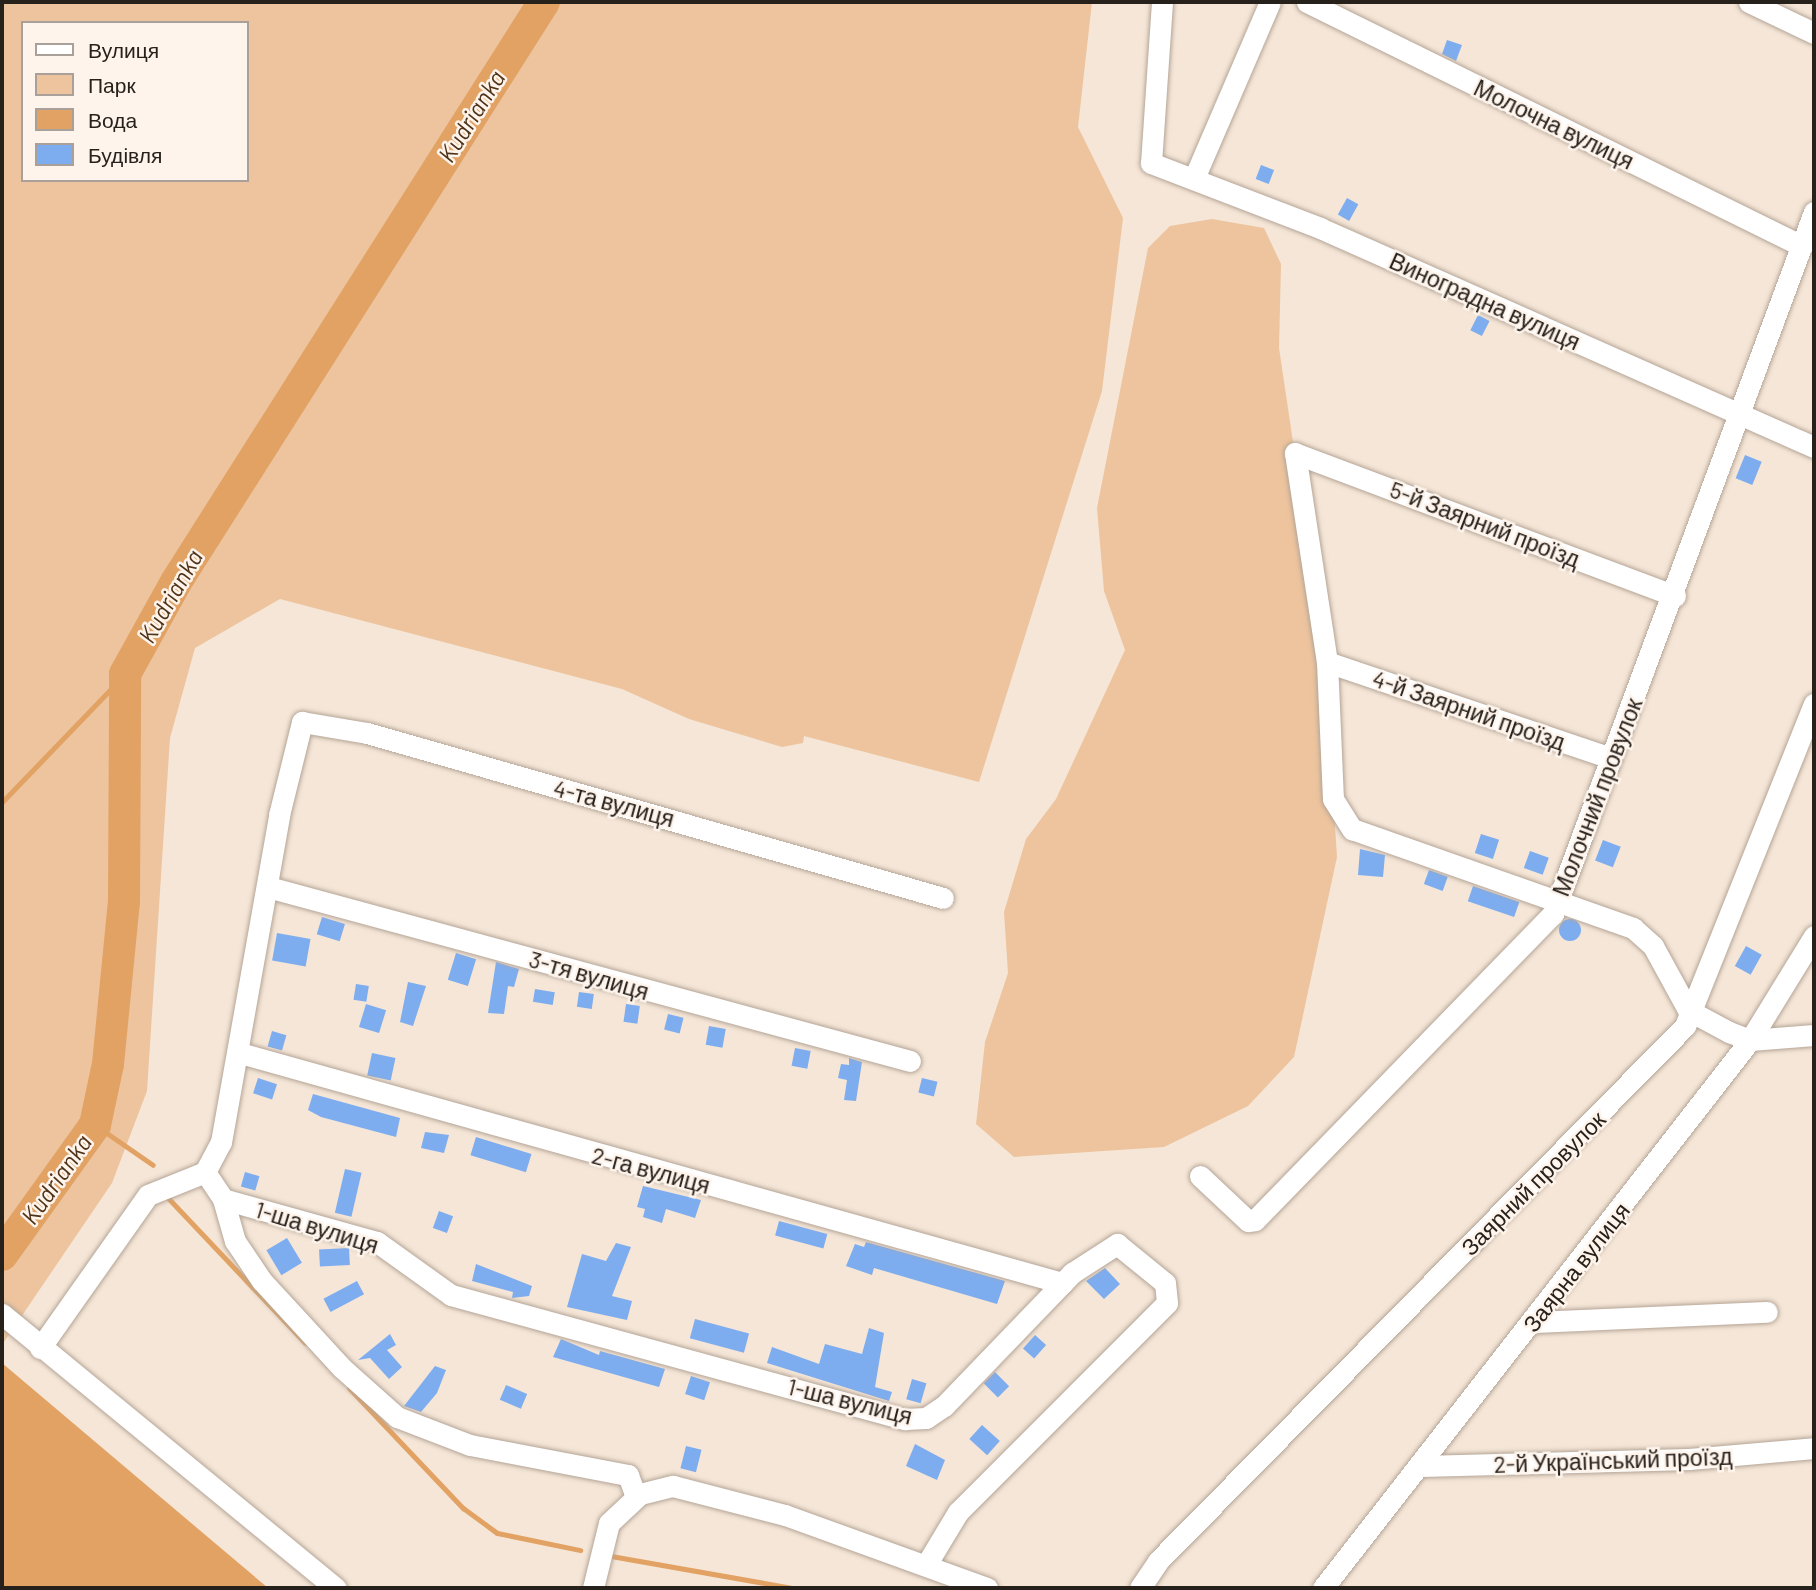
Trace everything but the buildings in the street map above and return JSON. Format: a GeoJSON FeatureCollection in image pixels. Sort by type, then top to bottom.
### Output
{"type":"FeatureCollection","features":[{"type":"Feature","properties":{"kind":"street","name":"Виноградна вулиця"},"geometry":{"type":"LineString","coordinates":[[1162,2],[1152,163],[1195,176],[1503,307],[1739,419],[1814,447]]}},
{"type":"Feature","properties":{"kind":"street"},"geometry":{"type":"LineString","coordinates":[[1195,176],[1270,2]]}},
{"type":"Feature","properties":{"kind":"street","name":"Молочна вулиця"},"geometry":{"type":"LineString","coordinates":[[1307,2],[1802,246]]}},
{"type":"Feature","properties":{"kind":"street"},"geometry":{"type":"LineString","coordinates":[[1749,2],[1814,33]]}},
{"type":"Feature","properties":{"kind":"street","name":"Молочний провулок"},"geometry":{"type":"LineString","coordinates":[[1200,1176],[1248,1221],[1255,1220],[1530,942],[1553,914],[1675,596],[1814,212]]}},
{"type":"Feature","properties":{"kind":"street","name":"5-й Заярний проїзд"},"geometry":{"type":"LineString","coordinates":[[1327,662],[1296,453],[1675,596]]}},
{"type":"Feature","properties":{"kind":"street"},"geometry":{"type":"LineString","coordinates":[[1327,662],[1333,799],[1352,829],[1557,898],[1633,928],[1653,946],[1688,1010],[1750,1040],[1814,1035]]}},
{"type":"Feature","properties":{"kind":"street","name":"4-й Заярний проїзд"},"geometry":{"type":"LineString","coordinates":[[1327,662],[1611,758]]}},
{"type":"Feature","properties":{"kind":"street","name":"Заярний провулок"},"geometry":{"type":"LineString","coordinates":[[1140,1588],[1158,1561],[1685,1026],[1688,1010],[1814,704]]}},
{"type":"Feature","properties":{"kind":"street","name":"4-та вулиця"},"geometry":{"type":"LineString","coordinates":[[268,887],[294,740],[306,720],[335,724],[943,898]]}},
{"type":"Feature","properties":{"kind":"street"},"geometry":{"type":"LineString","coordinates":[[40,1348],[148,1195],[205,1172],[221,1142],[240,1053],[268,887]]}},
{"type":"Feature","properties":{"kind":"street","name":"3-тя вулиця"},"geometry":{"type":"LineString","coordinates":[[268,887],[909,1061]]}},
{"type":"Feature","properties":{"kind":"street","name":"Заярна вулиця"},"geometry":{"type":"LineString","coordinates":[[1323,1588],[1534,1322],[1750,1040],[1808,955],[1814,936]]}},
{"type":"Feature","properties":{"kind":"street","name":"2-га вулиця"},"geometry":{"type":"LineString","coordinates":[[240,1053],[1062,1283]]}},
{"type":"Feature","properties":{"kind":"street"},"geometry":{"type":"LineString","coordinates":[[205,1172],[223,1199],[235,1241],[262,1281],[342,1368],[397,1417],[470,1445],[625,1474],[636,1497]]}},
{"type":"Feature","properties":{"kind":"street","name":"1-ша вулиця"},"geometry":{"type":"LineString","coordinates":[[223,1199],[377,1242],[451,1295],[905,1419],[926,1418],[944,1406],[1094,1253],[1117,1244],[1161,1278],[1170,1297],[958,1512],[926,1565]]}},
{"type":"Feature","properties":{"kind":"street"},"geometry":{"type":"LineString","coordinates":[[1534,1322],[1768,1312]]}},
{"type":"Feature","properties":{"kind":"street"},"geometry":{"type":"LineString","coordinates":[[2,1314],[40,1348],[336,1588]]}},
{"type":"Feature","properties":{"kind":"street","name":"2-й Український проїзд"},"geometry":{"type":"LineString","coordinates":[[1421,1466],[1810,1449]]}},
{"type":"Feature","properties":{"kind":"street"},"geometry":{"type":"LineString","coordinates":[[593,1588],[603,1533],[636,1497],[658,1488],[689,1487],[926,1565],[987,1588]]}},
{"type":"Feature","properties":{"kind":"green space"},"geometry":{"type":"Polygon","coordinates":[[[2,2],[1092,2],[1078,127],[1123,218],[1102,391],[979,782],[804,736],[803,743],[782,747],[689,719],[622,689],[280,599],[195,648],[170,738],[147,1091],[112,1183],[2,1345],[2,2]]]}},
{"type":"Feature","properties":{"kind":"green space"},"geometry":{"type":"Polygon","coordinates":[[[1212,219],[1264,228],[1281,264],[1279,348],[1323,643],[1337,857],[1294,1057],[1248,1106],[1164,1147],[1014,1157],[976,1124],[985,1042],[1008,973],[1004,912],[1026,839],[1056,799],[1125,650],[1104,591],[1097,508],[1148,248],[1170,226],[1212,219]]]}},
{"type":"Feature","properties":{"kind":"water"},"geometry":{"type":"Polygon","coordinates":[[[2,1363],[268,1588],[2,1588],[2,1363]]]}},
{"type":"Feature","properties":{"kind":"waterway","name":"Kudrianka"},"geometry":{"type":"LineString","coordinates":[[2,1255],[95,1125],[108,1064],[124,902],[125,674],[176,582],[544,2]]}},
{"type":"Feature","properties":{"kind":"waterway"},"geometry":{"type":"LineString","coordinates":[[2,802],[125,674]]}},
{"type":"Feature","properties":{"kind":"waterway"},"geometry":{"type":"LineString","coordinates":[[95,1125],[153,1165]]}},
{"type":"Feature","properties":{"kind":"waterway"},"geometry":{"type":"LineString","coordinates":[[168,1198],[305,1343]]}},
{"type":"Feature","properties":{"kind":"waterway"},"geometry":{"type":"LineString","coordinates":[[349,1388],[463,1508],[497,1533],[580,1550]]}},
{"type":"Feature","properties":{"kind":"waterway"},"geometry":{"type":"LineString","coordinates":[[611,1556],[793,1588]]}}]}
